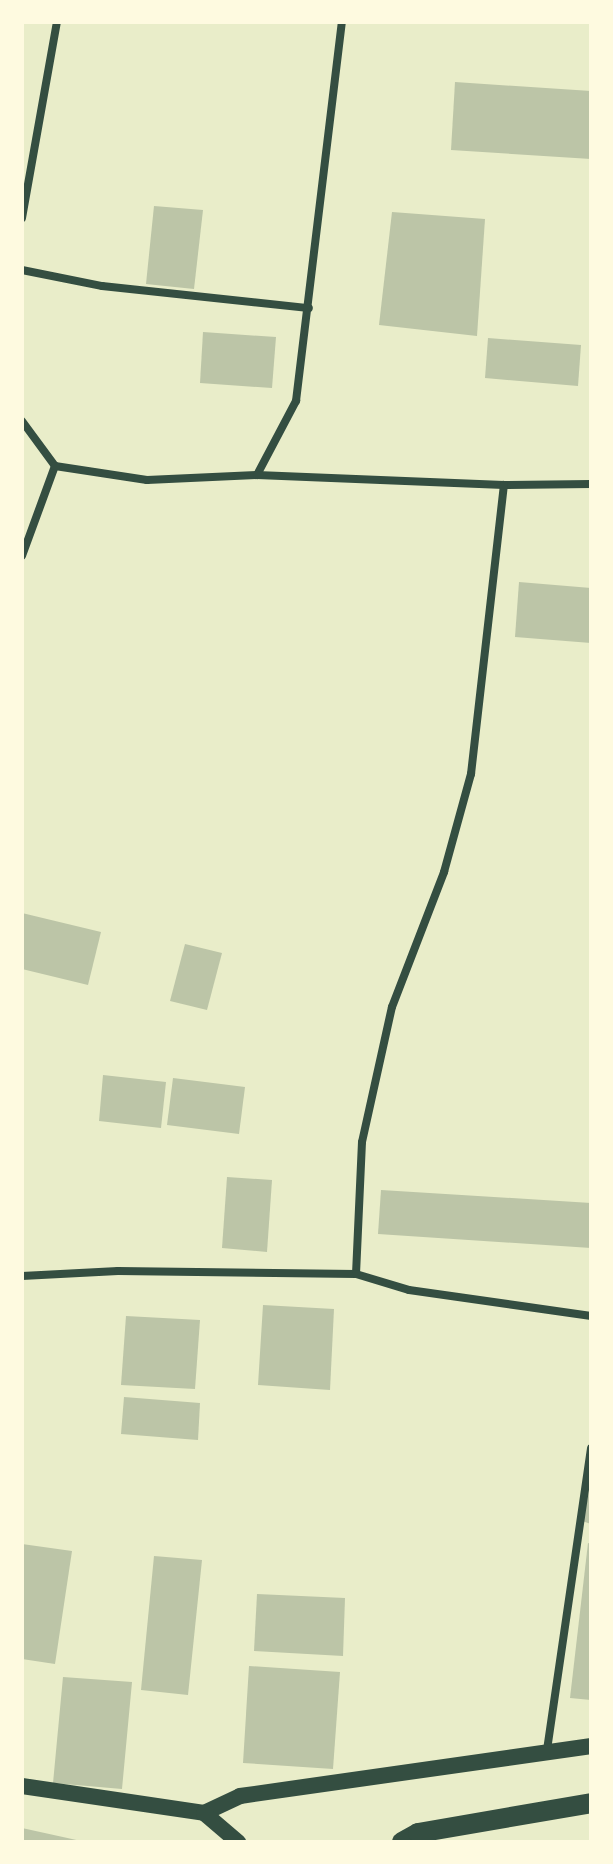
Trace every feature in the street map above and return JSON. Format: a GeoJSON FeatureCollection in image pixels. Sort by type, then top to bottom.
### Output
{"type":"FeatureCollection","features":[{"type":"Feature","properties":{"kind":"main road"},"geometry":{"type":"LineString","coordinates":[[204,1813],[240,1796],[591,1746]]}},
{"type":"Feature","properties":{"kind":"main road"},"geometry":{"type":"LineString","coordinates":[[22,1786],[204,1813],[238,1842]]}},
{"type":"Feature","properties":{"kind":"main road"},"geometry":{"type":"LineString","coordinates":[[402,1842],[418,1833],[591,1803]]}},
{"type":"Feature","properties":{"kind":"street"},"geometry":{"type":"LineString","coordinates":[[22,218],[57,22]]}},
{"type":"Feature","properties":{"kind":"street"},"geometry":{"type":"LineString","coordinates":[[257,475],[296,401],[342,22]]}},
{"type":"Feature","properties":{"kind":"street"},"geometry":{"type":"LineString","coordinates":[[22,270],[102,286],[309,308]]}},
{"type":"Feature","properties":{"kind":"street"},"geometry":{"type":"LineString","coordinates":[[22,421],[55,466],[147,480],[257,475],[504,485],[591,484]]}},
{"type":"Feature","properties":{"kind":"street"},"geometry":{"type":"LineString","coordinates":[[22,556],[55,466]]}},
{"type":"Feature","properties":{"kind":"street"},"geometry":{"type":"LineString","coordinates":[[356,1274],[362,1142],[392,1007],[444,872],[474,758],[504,485]]}},
{"type":"Feature","properties":{"kind":"street"},"geometry":{"type":"LineString","coordinates":[[22,1276],[118,1271],[356,1274],[409,1290],[591,1316]]}},
{"type":"Feature","properties":{"kind":"street"},"geometry":{"type":"LineString","coordinates":[[547,1750],[591,1448]]}},
{"type":"Feature","properties":{"kind":"building"},"geometry":{"type":"Polygon","coordinates":[[[455,82],[591,91],[591,159],[451,150],[455,82]]]}},
{"type":"Feature","properties":{"kind":"building"},"geometry":{"type":"Polygon","coordinates":[[[154,206],[203,210],[194,289],[146,284],[154,206]]]}},
{"type":"Feature","properties":{"kind":"building"},"geometry":{"type":"Polygon","coordinates":[[[392,212],[485,219],[477,336],[379,325],[392,212]]]}},
{"type":"Feature","properties":{"kind":"building"},"geometry":{"type":"Polygon","coordinates":[[[203,332],[276,337],[272,388],[200,383],[203,332]]]}},
{"type":"Feature","properties":{"kind":"building"},"geometry":{"type":"Polygon","coordinates":[[[488,338],[581,345],[578,386],[485,378],[488,338]]]}},
{"type":"Feature","properties":{"kind":"building"},"geometry":{"type":"Polygon","coordinates":[[[519,582],[591,588],[591,643],[515,637],[519,582]]]}},
{"type":"Feature","properties":{"kind":"building"},"geometry":{"type":"Polygon","coordinates":[[[22,913],[101,932],[88,985],[22,969],[22,913]]]}},
{"type":"Feature","properties":{"kind":"building"},"geometry":{"type":"Polygon","coordinates":[[[185,944],[222,953],[207,1010],[170,1001],[185,944]]]}},
{"type":"Feature","properties":{"kind":"building"},"geometry":{"type":"Polygon","coordinates":[[[103,1075],[166,1082],[161,1128],[99,1121],[103,1075]]]}},
{"type":"Feature","properties":{"kind":"building"},"geometry":{"type":"Polygon","coordinates":[[[173,1078],[245,1087],[239,1134],[167,1125],[173,1078]]]}},
{"type":"Feature","properties":{"kind":"building"},"geometry":{"type":"Polygon","coordinates":[[[227,1177],[272,1180],[267,1252],[222,1248],[227,1177]]]}},
{"type":"Feature","properties":{"kind":"building"},"geometry":{"type":"Polygon","coordinates":[[[381,1190],[591,1203],[591,1248],[378,1234],[381,1190]]]}},
{"type":"Feature","properties":{"kind":"building"},"geometry":{"type":"Polygon","coordinates":[[[263,1305],[334,1309],[330,1390],[258,1385],[263,1305]]]}},
{"type":"Feature","properties":{"kind":"building"},"geometry":{"type":"Polygon","coordinates":[[[126,1316],[200,1320],[195,1389],[121,1385],[126,1316]]]}},
{"type":"Feature","properties":{"kind":"building"},"geometry":{"type":"Polygon","coordinates":[[[124,1397],[200,1403],[198,1440],[121,1434],[124,1397]]]}},
{"type":"Feature","properties":{"kind":"building"},"geometry":{"type":"Polygon","coordinates":[[[591,1489],[591,1524],[582,1521],[591,1489]]]}},
{"type":"Feature","properties":{"kind":"building"},"geometry":{"type":"Polygon","coordinates":[[[588,1543],[591,1544],[591,1700],[570,1698],[588,1543]]]}},
{"type":"Feature","properties":{"kind":"building"},"geometry":{"type":"Polygon","coordinates":[[[22,1544],[72,1551],[55,1664],[22,1659],[22,1544]]]}},
{"type":"Feature","properties":{"kind":"building"},"geometry":{"type":"Polygon","coordinates":[[[154,1556],[202,1560],[188,1695],[141,1690],[154,1556]]]}},
{"type":"Feature","properties":{"kind":"building"},"geometry":{"type":"Polygon","coordinates":[[[257,1594],[345,1598],[343,1656],[254,1651],[257,1594]]]}},
{"type":"Feature","properties":{"kind":"building"},"geometry":{"type":"Polygon","coordinates":[[[249,1666],[340,1672],[333,1769],[243,1763],[249,1666]]]}},
{"type":"Feature","properties":{"kind":"building"},"geometry":{"type":"Polygon","coordinates":[[[63,1677],[132,1682],[122,1789],[53,1783],[63,1677]]]}},
{"type":"Feature","properties":{"kind":"building"},"geometry":{"type":"Polygon","coordinates":[[[22,1828],[81,1841],[81,1842],[22,1842],[22,1828]]]}}]}
